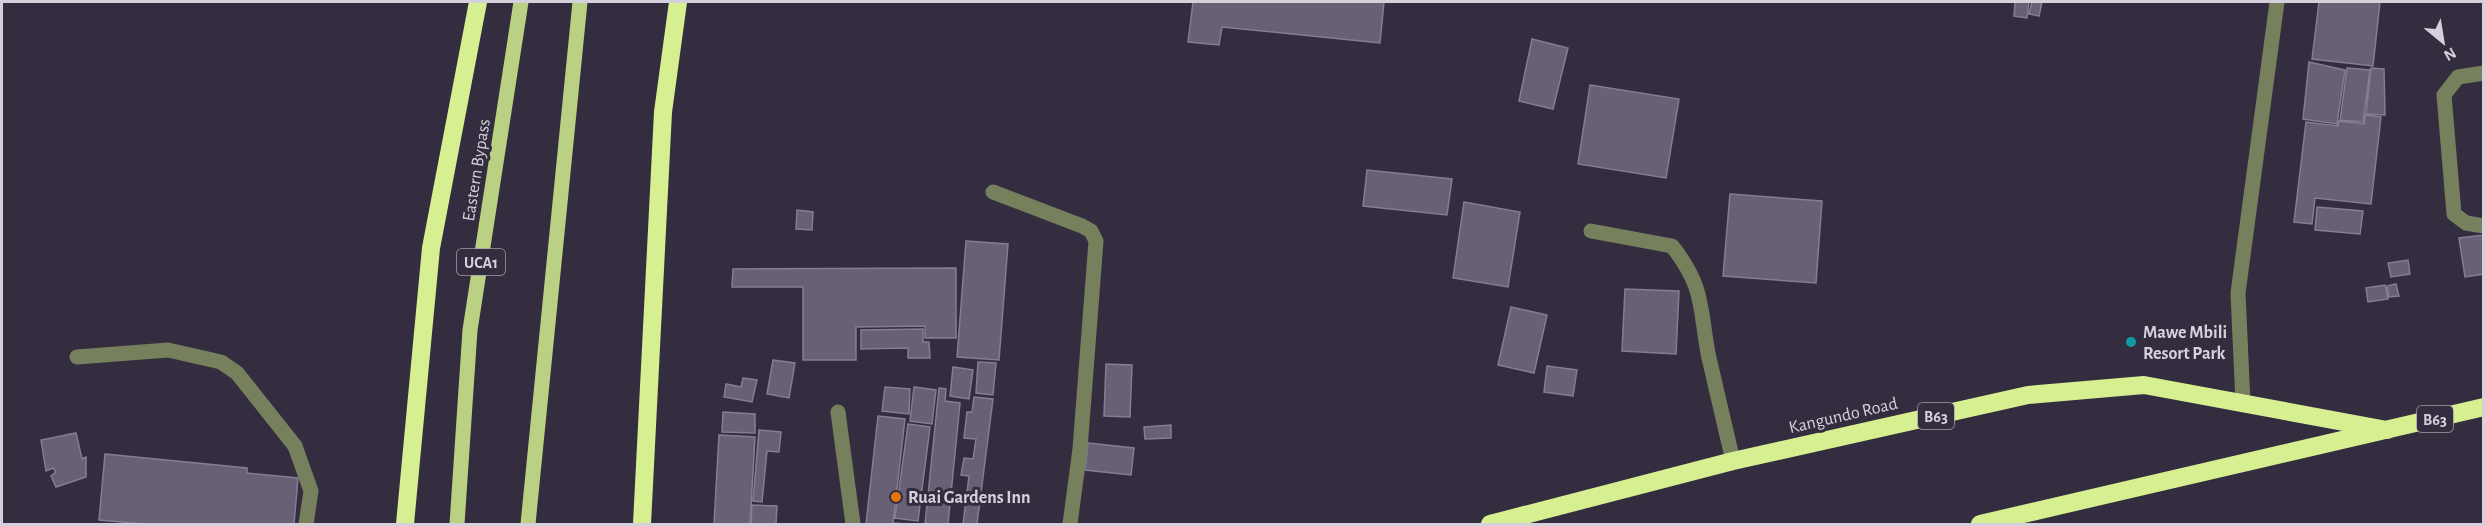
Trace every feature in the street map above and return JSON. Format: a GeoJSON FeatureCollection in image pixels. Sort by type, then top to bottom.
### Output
{"type":"FeatureCollection","features":[{"type":"Feature","properties":{"kind":"highway"},"geometry":{"type":"LineString","coordinates":[[405,525],[431,248],[478,2]]}},
{"type":"Feature","properties":{"kind":"highway"},"geometry":{"type":"LineString","coordinates":[[642,525],[663,112],[678,2]]}},
{"type":"Feature","properties":{"kind":"highway","name":"Kangundo Road"},"geometry":{"type":"LineString","coordinates":[[1490,525],[1733,461],[2028,396],[2144,385],[2387,430]]}},
{"type":"Feature","properties":{"kind":"highway","name":"Kangundo Road"},"geometry":{"type":"LineString","coordinates":[[1980,525],[2484,407]]}},
{"type":"Feature","properties":{"kind":"main road","name":"Eastern Bypass"},"geometry":{"type":"LineString","coordinates":[[457,525],[470,330],[521,2]]}},
{"type":"Feature","properties":{"kind":"main road"},"geometry":{"type":"LineString","coordinates":[[528,525],[580,2]]}},
{"type":"Feature","properties":{"kind":"street"},"geometry":{"type":"LineString","coordinates":[[2243,403],[2238,293],[2277,2]]}},
{"type":"Feature","properties":{"kind":"street"},"geometry":{"type":"LineString","coordinates":[[2484,72],[2458,77],[2444,95],[2454,214],[2466,224],[2484,226]]}},
{"type":"Feature","properties":{"kind":"street"},"geometry":{"type":"LineString","coordinates":[[993,192],[1082,226],[1091,231],[1096,241],[1080,449],[1070,525]]}},
{"type":"Feature","properties":{"kind":"street"},"geometry":{"type":"LineString","coordinates":[[1591,231],[1672,246],[1688,267],[1703,311],[1708,354],[1733,461]]}},
{"type":"Feature","properties":{"kind":"street"},"geometry":{"type":"LineString","coordinates":[[77,357],[168,350],[221,362],[237,373],[295,446],[311,491],[306,525]]}},
{"type":"Feature","properties":{"kind":"street"},"geometry":{"type":"LineString","coordinates":[[838,412],[853,525]]}},
{"type":"Feature","properties":{"kind":"building"},"geometry":{"type":"Polygon","coordinates":[[[1193,2],[1384,2],[1380,43],[1222,27],[1219,45],[1188,42],[1193,2]]]}},
{"type":"Feature","properties":{"kind":"building"},"geometry":{"type":"Polygon","coordinates":[[[2015,2],[2029,2],[2027,18],[2014,16],[2015,2]]]}},
{"type":"Feature","properties":{"kind":"building"},"geometry":{"type":"Polygon","coordinates":[[[2032,2],[2042,2],[2039,16],[2029,14],[2032,2]]]}},
{"type":"Feature","properties":{"kind":"building"},"geometry":{"type":"Polygon","coordinates":[[[2319,2],[2380,2],[2373,66],[2312,59],[2319,2]]]}},
{"type":"Feature","properties":{"kind":"building"},"geometry":{"type":"Polygon","coordinates":[[[1532,39],[1568,48],[1553,109],[1519,101],[1532,39]]]}},
{"type":"Feature","properties":{"kind":"building"},"geometry":{"type":"Polygon","coordinates":[[[2309,62],[2345,70],[2337,124],[2303,119],[2309,62]]]}},
{"type":"Feature","properties":{"kind":"building"},"geometry":{"type":"Polygon","coordinates":[[[2347,68],[2370,70],[2363,122],[2340,120],[2347,68]]]}},
{"type":"Feature","properties":{"kind":"building"},"geometry":{"type":"Polygon","coordinates":[[[2371,68],[2384,69],[2385,115],[2366,114],[2371,68]]]}},
{"type":"Feature","properties":{"kind":"building"},"geometry":{"type":"Polygon","coordinates":[[[1590,85],[1679,99],[1666,178],[1578,164],[1590,85]]]}},
{"type":"Feature","properties":{"kind":"building"},"geometry":{"type":"Polygon","coordinates":[[[2365,115],[2381,117],[2371,204],[2315,198],[2312,224],[2294,222],[2306,122],[2338,126],[2339,121],[2364,124],[2365,115]]]}},
{"type":"Feature","properties":{"kind":"building"},"geometry":{"type":"Polygon","coordinates":[[[1367,170],[1452,179],[1447,215],[1363,206],[1367,170]]]}},
{"type":"Feature","properties":{"kind":"building"},"geometry":{"type":"Polygon","coordinates":[[[1730,194],[1822,201],[1816,283],[1723,276],[1730,194]]]}},
{"type":"Feature","properties":{"kind":"building"},"geometry":{"type":"Polygon","coordinates":[[[1464,202],[1520,212],[1508,287],[1453,278],[1464,202]]]}},
{"type":"Feature","properties":{"kind":"building"},"geometry":{"type":"Polygon","coordinates":[[[2317,207],[2363,211],[2360,234],[2315,230],[2317,207]]]}},
{"type":"Feature","properties":{"kind":"building"},"geometry":{"type":"Polygon","coordinates":[[[797,210],[813,212],[812,230],[796,229],[797,210]]]}},
{"type":"Feature","properties":{"kind":"building"},"geometry":{"type":"Polygon","coordinates":[[[2484,235],[2484,274],[2465,277],[2459,238],[2484,235]]]}},
{"type":"Feature","properties":{"kind":"building"},"geometry":{"type":"Polygon","coordinates":[[[966,241],[1008,244],[999,360],[957,357],[966,241]]]}},
{"type":"Feature","properties":{"kind":"building"},"geometry":{"type":"Polygon","coordinates":[[[2408,260],[2410,274],[2391,277],[2388,263],[2408,260]]]}},
{"type":"Feature","properties":{"kind":"building"},"geometry":{"type":"Polygon","coordinates":[[[956,268],[956,338],[925,338],[925,326],[856,327],[856,360],[803,360],[803,287],[732,287],[733,269],[956,268]]]}},
{"type":"Feature","properties":{"kind":"building"},"geometry":{"type":"Polygon","coordinates":[[[2396,284],[2399,296],[2389,297],[2387,286],[2396,284]]]}},
{"type":"Feature","properties":{"kind":"building"},"geometry":{"type":"Polygon","coordinates":[[[2385,285],[2388,299],[2368,302],[2366,288],[2385,285]]]}},
{"type":"Feature","properties":{"kind":"building"},"geometry":{"type":"Polygon","coordinates":[[[1625,289],[1679,291],[1676,354],[1622,351],[1625,289]]]}},
{"type":"Feature","properties":{"kind":"building"},"geometry":{"type":"Polygon","coordinates":[[[1511,307],[1547,315],[1534,373],[1498,365],[1511,307]]]}},
{"type":"Feature","properties":{"kind":"building"},"geometry":{"type":"Polygon","coordinates":[[[923,329],[923,342],[929,342],[930,358],[908,358],[908,348],[861,349],[861,330],[923,329]]]}},
{"type":"Feature","properties":{"kind":"building"},"geometry":{"type":"Polygon","coordinates":[[[773,360],[795,363],[789,398],[767,394],[773,360]]]}},
{"type":"Feature","properties":{"kind":"building"},"geometry":{"type":"Polygon","coordinates":[[[978,362],[996,363],[993,395],[976,393],[978,362]]]}},
{"type":"Feature","properties":{"kind":"building"},"geometry":{"type":"Polygon","coordinates":[[[1106,364],[1132,365],[1130,417],[1104,416],[1106,364]]]}},
{"type":"Feature","properties":{"kind":"building"},"geometry":{"type":"Polygon","coordinates":[[[1547,366],[1577,370],[1573,396],[1544,392],[1547,366]]]}},
{"type":"Feature","properties":{"kind":"building"},"geometry":{"type":"Polygon","coordinates":[[[953,367],[973,370],[969,399],[950,396],[953,367]]]}},
{"type":"Feature","properties":{"kind":"building"},"geometry":{"type":"Polygon","coordinates":[[[743,378],[757,380],[752,402],[724,397],[726,384],[741,387],[743,378]]]}},
{"type":"Feature","properties":{"kind":"building"},"geometry":{"type":"Polygon","coordinates":[[[885,387],[910,389],[909,414],[882,411],[885,387]]]}},
{"type":"Feature","properties":{"kind":"building"},"geometry":{"type":"Polygon","coordinates":[[[914,387],[936,390],[932,424],[910,421],[914,387]]]}},
{"type":"Feature","properties":{"kind":"building"},"geometry":{"type":"Polygon","coordinates":[[[939,388],[946,389],[945,401],[960,403],[948,524],[925,524],[939,388]]]}},
{"type":"Feature","properties":{"kind":"building"},"geometry":{"type":"Polygon","coordinates":[[[974,397],[993,399],[977,524],[963,524],[969,476],[961,475],[964,458],[973,459],[976,439],[964,438],[967,412],[972,412],[974,397]]]}},
{"type":"Feature","properties":{"kind":"building"},"geometry":{"type":"Polygon","coordinates":[[[723,412],[755,414],[755,433],[722,432],[723,412]]]}},
{"type":"Feature","properties":{"kind":"building"},"geometry":{"type":"Polygon","coordinates":[[[878,416],[905,419],[893,523],[907,524],[866,524],[878,416]]]}},
{"type":"Feature","properties":{"kind":"building"},"geometry":{"type":"Polygon","coordinates":[[[908,424],[930,427],[918,521],[895,518],[908,424]]]}},
{"type":"Feature","properties":{"kind":"building"},"geometry":{"type":"Polygon","coordinates":[[[1171,425],[1171,438],[1145,439],[1144,427],[1171,425]]]}},
{"type":"Feature","properties":{"kind":"building"},"geometry":{"type":"Polygon","coordinates":[[[759,430],[781,432],[779,452],[767,451],[762,502],[753,501],[759,430]]]}},
{"type":"Feature","properties":{"kind":"building"},"geometry":{"type":"Polygon","coordinates":[[[76,433],[82,459],[86,457],[86,477],[56,487],[51,476],[56,472],[53,468],[46,471],[41,440],[76,433]]]}},
{"type":"Feature","properties":{"kind":"building"},"geometry":{"type":"Polygon","coordinates":[[[719,435],[755,437],[750,524],[714,524],[719,435]]]}},
{"type":"Feature","properties":{"kind":"building"},"geometry":{"type":"Polygon","coordinates":[[[1088,443],[1134,448],[1131,475],[1085,470],[1088,443]]]}},
{"type":"Feature","properties":{"kind":"building"},"geometry":{"type":"Polygon","coordinates":[[[105,454],[247,468],[247,473],[298,478],[294,524],[145,524],[99,520],[105,454]]]}},
{"type":"Feature","properties":{"kind":"building"},"geometry":{"type":"Polygon","coordinates":[[[752,505],[777,506],[776,524],[751,524],[752,505]]]}},
{"type":"Feature","properties":{"kind":"place","name":"Mawe Mbili Resort Park"},"geometry":{"type":"Point","coordinates":[2131,342]}},
{"type":"Feature","properties":{"kind":"place","name":"Ruai Gardens Inn"},"geometry":{"type":"Point","coordinates":[896,497]}}]}
